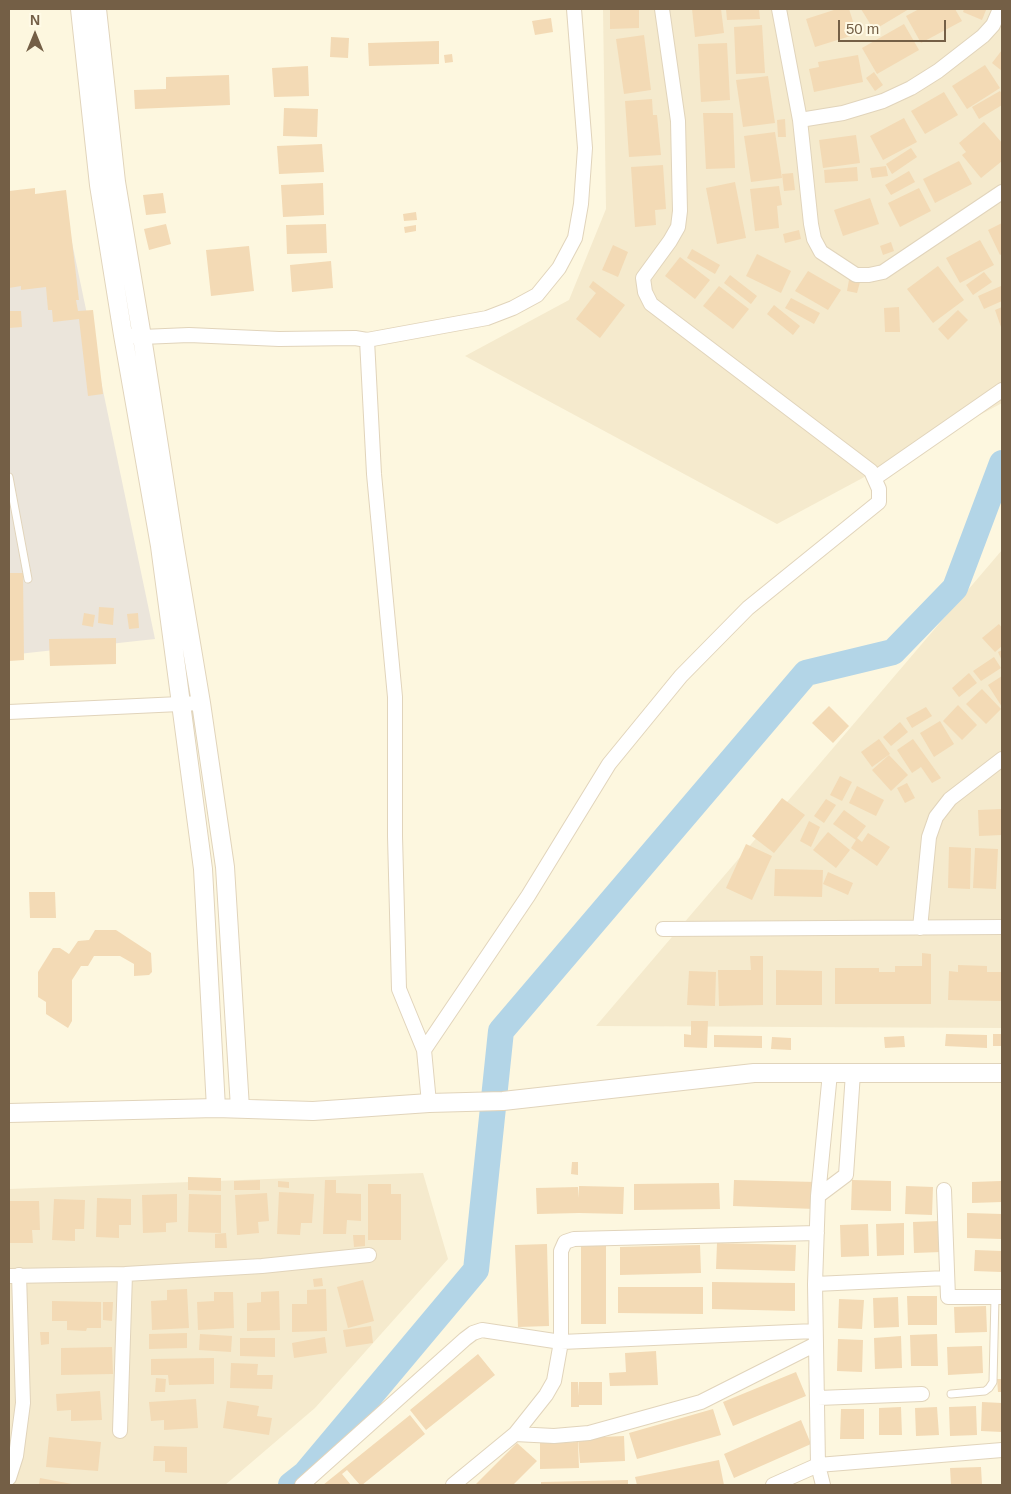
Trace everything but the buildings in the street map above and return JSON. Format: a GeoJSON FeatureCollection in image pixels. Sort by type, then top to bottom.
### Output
{"type":"FeatureCollection","features":[{"type":"Feature","properties":{"kind":"street"},"geometry":{"type":"LineString","coordinates":[[80,9],[99,185],[160,546],[203,869],[216,1108]]}},
{"type":"Feature","properties":{"kind":"street"},"geometry":{"type":"LineString","coordinates":[[98,9],[116,182],[172,532],[202,703],[225,867],[240,1108]]}},
{"type":"Feature","properties":{"kind":"street"},"geometry":{"type":"LineString","coordinates":[[123,336],[189,335],[278,339],[355,338],[367,340],[487,318],[513,308],[537,295],[559,268],[575,238],[581,204],[585,148],[574,9]]}},
{"type":"Feature","properties":{"kind":"street"},"geometry":{"type":"LineString","coordinates":[[424,1050],[528,896],[608,764],[681,676],[748,608],[878,502],[879,489],[871,471],[650,304],[645,292],[643,278],[678,227],[680,211],[678,121],[662,9]]}},
{"type":"Feature","properties":{"kind":"street"},"geometry":{"type":"LineString","coordinates":[[779,9],[800,120],[811,224],[814,239],[821,252],[856,275],[883,272],[1002,192]]}},
{"type":"Feature","properties":{"kind":"street"},"geometry":{"type":"LineString","coordinates":[[800,120],[843,113],[875,104],[911,88],[938,71],[983,36],[993,25],[1000,9]]}},
{"type":"Feature","properties":{"kind":"street"},"geometry":{"type":"LineString","coordinates":[[367,340],[374,474],[395,697],[395,836],[399,989],[424,1050],[429,1103]]}},
{"type":"Feature","properties":{"kind":"street"},"geometry":{"type":"LineString","coordinates":[[875,478],[1002,390]]}},
{"type":"Feature","properties":{"kind":"street"},"geometry":{"type":"LineString","coordinates":[[9,712],[202,703]]}},
{"type":"Feature","properties":{"kind":"street"},"geometry":{"type":"LineString","coordinates":[[920,928],[929,836],[936,817],[950,799],[1002,759]]}},
{"type":"Feature","properties":{"kind":"street"},"geometry":{"type":"LineString","coordinates":[[663,929],[1002,927]]}},
{"type":"Feature","properties":{"kind":"street"},"geometry":{"type":"LineString","coordinates":[[9,1113],[216,1108],[313,1110],[470,1102],[754,1073],[1002,1073]]}},
{"type":"Feature","properties":{"kind":"street"},"geometry":{"type":"LineString","coordinates":[[823,1485],[818,1465],[815,1284],[818,1196],[830,1073]]}},
{"type":"Feature","properties":{"kind":"street"},"geometry":{"type":"LineString","coordinates":[[818,1196],[846,1175],[853,1073]]}},
{"type":"Feature","properties":{"kind":"street"},"geometry":{"type":"LineString","coordinates":[[944,1190],[948,1297],[998,1297]]}},
{"type":"Feature","properties":{"kind":"street"},"geometry":{"type":"LineString","coordinates":[[453,1485],[515,1434],[546,1395],[554,1381],[561,1342],[561,1251],[562,1245],[568,1239],[817,1233]]}},
{"type":"Feature","properties":{"kind":"street"},"geometry":{"type":"LineString","coordinates":[[9,1478],[16,1456],[23,1403],[14,1276],[125,1274],[262,1266],[369,1255]]}},
{"type":"Feature","properties":{"kind":"street"},"geometry":{"type":"LineString","coordinates":[[120,1431],[125,1274]]}},
{"type":"Feature","properties":{"kind":"street"},"geometry":{"type":"LineString","coordinates":[[815,1284],[946,1278]]}},
{"type":"Feature","properties":{"kind":"street"},"geometry":{"type":"LineString","coordinates":[[302,1485],[464,1339],[482,1330],[561,1342],[815,1337]]}},
{"type":"Feature","properties":{"kind":"street"},"geometry":{"type":"LineString","coordinates":[[515,1434],[554,1436],[589,1432],[701,1402],[815,1337]]}},
{"type":"Feature","properties":{"kind":"street"},"geometry":{"type":"LineString","coordinates":[[818,1398],[922,1394]]}},
{"type":"Feature","properties":{"kind":"street"},"geometry":{"type":"LineString","coordinates":[[773,1485],[818,1465],[1002,1450]]}},
{"type":"Feature","properties":{"kind":"lane"},"geometry":{"type":"LineString","coordinates":[[9,477],[28,579]]}},
{"type":"Feature","properties":{"kind":"lane"},"geometry":{"type":"LineString","coordinates":[[951,1394],[985,1390],[993,1382],[998,1297]]}},
{"type":"Feature","properties":{"kind":"shaded area"},"geometry":{"type":"Polygon","coordinates":[[[603,9],[1002,9],[1002,403],[777,524],[465,356],[569,300],[606,209],[603,9]]]}},
{"type":"Feature","properties":{"kind":"shaded area"},"geometry":{"type":"Polygon","coordinates":[[[66,214],[155,639],[9,655],[9,217],[66,214]]]}},
{"type":"Feature","properties":{"kind":"shaded area"},"geometry":{"type":"Polygon","coordinates":[[[1002,550],[1002,1028],[596,1026],[1002,550]]]}},
{"type":"Feature","properties":{"kind":"shaded area"},"geometry":{"type":"Polygon","coordinates":[[[423,1173],[448,1259],[315,1408],[225,1485],[9,1485],[9,1189],[423,1173]]]}},
{"type":"Feature","properties":{"kind":"waterway"},"geometry":{"type":"LineString","coordinates":[[291,1485],[305,1474],[476,1270],[501,1031],[806,673],[893,652],[955,588],[1002,463]]}}]}
